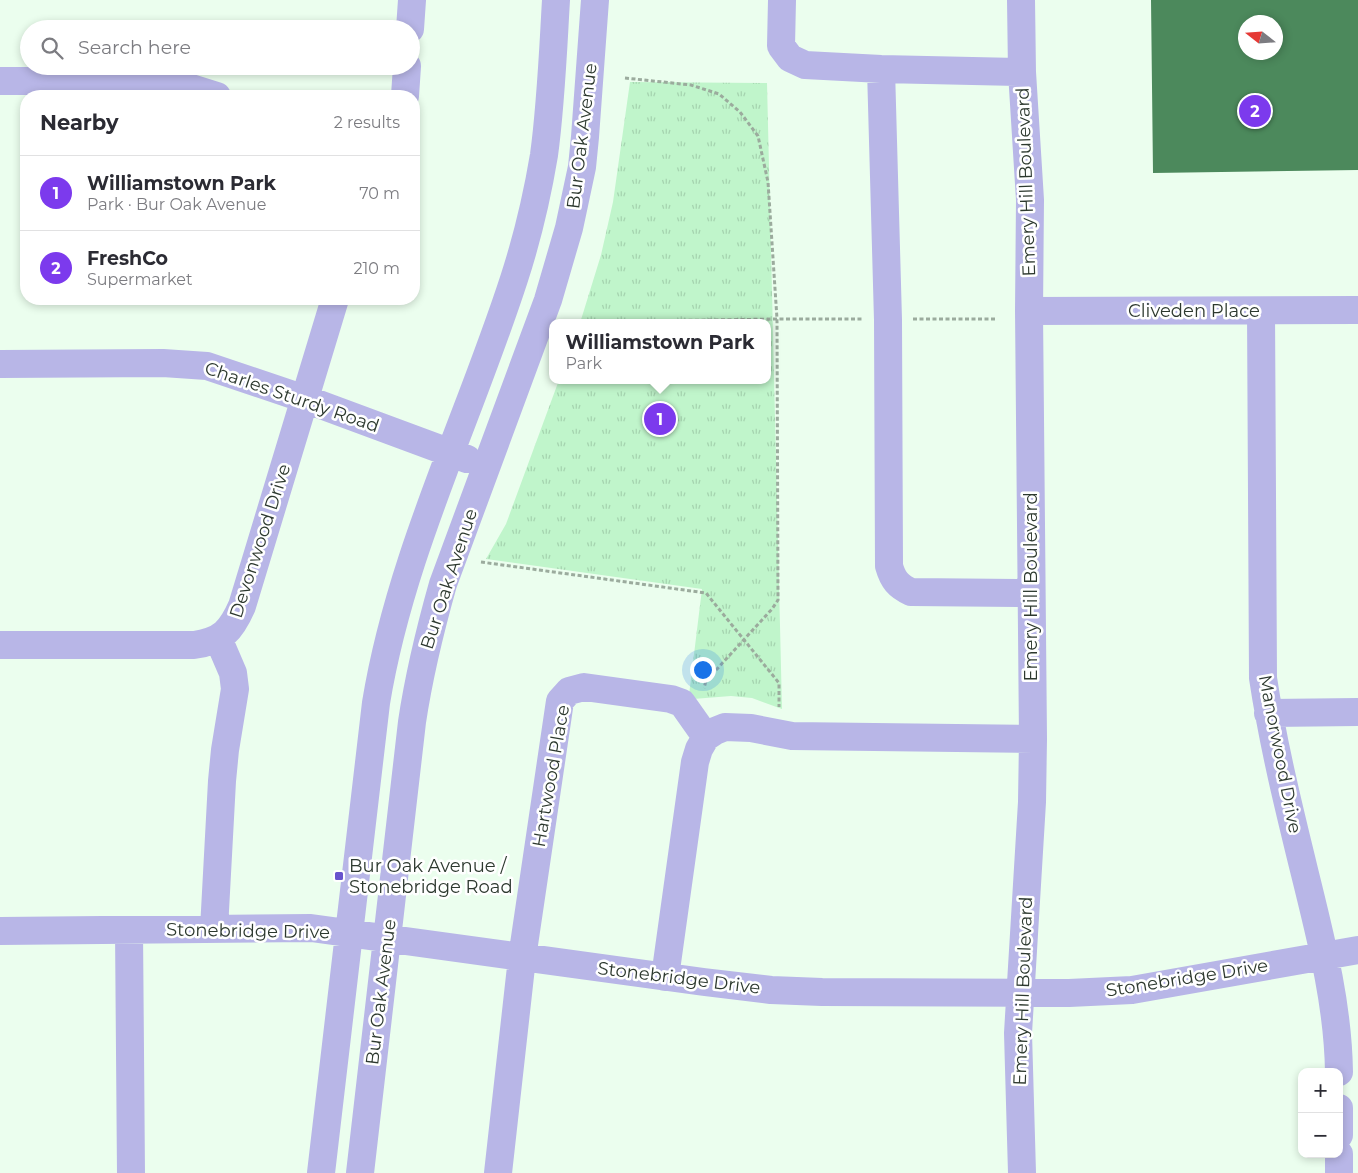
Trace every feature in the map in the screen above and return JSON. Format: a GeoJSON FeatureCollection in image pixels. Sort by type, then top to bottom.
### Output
{"type":"FeatureCollection","features":[{"type":"Feature","properties":{"kind":"street"},"geometry":{"type":"LineString","coordinates":[[411,20],[412,0]]}},
{"type":"Feature","properties":{"kind":"street","name":"Bur Oak Avenue"},"geometry":{"type":"LineString","coordinates":[[321,1173],[381,668],[403,586],[514,280],[532,217],[544,152],[551,84],[556,0]]}},
{"type":"Feature","properties":{"kind":"street","name":"Bur Oak Avenue"},"geometry":{"type":"LineString","coordinates":[[360,1173],[418,677],[443,584],[548,300],[574,207],[582,167],[586,128],[595,0]]}},
{"type":"Feature","properties":{"kind":"street"},"geometry":{"type":"LineString","coordinates":[[782,0],[781,46],[790,58],[805,65],[881,69],[1022,72]]}},
{"type":"Feature","properties":{"kind":"street","name":"Emery Hill Boulevard"},"geometry":{"type":"LineString","coordinates":[[1020,0],[1022,72],[1030,200],[1029,311],[1033,739],[1032,802],[1018,1033],[1022,1173]]}},
{"type":"Feature","properties":{"kind":"street"},"geometry":{"type":"LineString","coordinates":[[881,69],[888,320],[889,566],[892,578],[900,587],[911,592],[1031,593]]}},
{"type":"Feature","properties":{"kind":"street"},"geometry":{"type":"LineString","coordinates":[[405,90],[406,75]]}},
{"type":"Feature","properties":{"kind":"street"},"geometry":{"type":"LineString","coordinates":[[0,81],[153,80],[198,90]]}},
{"type":"Feature","properties":{"kind":"street","name":"Devonwood Drive"},"geometry":{"type":"LineString","coordinates":[[0,645],[194,645],[208,643],[218,638],[234,624],[242,606],[333,305]]}},
{"type":"Feature","properties":{"kind":"street","name":"Cliveden Place"},"geometry":{"type":"LineString","coordinates":[[1029,311],[1358,310]]}},
{"type":"Feature","properties":{"kind":"street","name":"Manorwood Drive"},"geometry":{"type":"LineString","coordinates":[[1261,311],[1262,678],[1290,814],[1333,995],[1339,1068]]}},
{"type":"Feature","properties":{"kind":"street","name":"Charles Sturdy Road"},"geometry":{"type":"LineString","coordinates":[[0,364],[184,363],[207,366],[487,467]]}},
{"type":"Feature","properties":{"kind":"street"},"geometry":{"type":"LineString","coordinates":[[214,929],[222,781],[235,689],[233,673],[218,638]]}},
{"type":"Feature","properties":{"kind":"street","name":"Hartwood Place"},"geometry":{"type":"LineString","coordinates":[[498,1173],[522,958],[560,701],[569,691],[584,687],[671,699],[682,703],[706,737]]}},
{"type":"Feature","properties":{"kind":"street"},"geometry":{"type":"LineString","coordinates":[[1268,713],[1358,712]]}},
{"type":"Feature","properties":{"kind":"street"},"geometry":{"type":"LineString","coordinates":[[665,977],[695,762],[699,749],[706,737],[715,730],[725,727],[739,727],[792,736],[1033,739]]}},
{"type":"Feature","properties":{"kind":"street","name":"Stonebridge Drive"},"geometry":{"type":"LineString","coordinates":[[0,931],[311,928],[522,958],[771,990],[1070,993],[1132,990],[1358,950]]}},
{"type":"Feature","properties":{"kind":"street"},"geometry":{"type":"LineString","coordinates":[[129,930],[131,1173]]}},
{"type":"Feature","properties":{"kind":"street"},"geometry":{"type":"LineString","coordinates":[[1339,1158],[1339,1173]]}},
{"type":"Feature","properties":{"kind":"path"},"geometry":{"type":"LineString","coordinates":[[625,78],[691,85],[719,94],[740,112],[758,136],[768,182],[777,319],[778,600],[706,682],[704,691]]}},
{"type":"Feature","properties":{"kind":"path"},"geometry":{"type":"LineString","coordinates":[[771,319],[996,319]]}},
{"type":"Feature","properties":{"kind":"path"},"geometry":{"type":"LineString","coordinates":[[481,562],[698,591],[706,594],[780,683],[778,712]]}},
{"type":"Feature","properties":{"kind":"green space"},"geometry":{"type":"Polygon","coordinates":[[[630,82],[767,83],[782,709],[752,698],[731,696],[693,699],[689,695],[702,589],[486,559],[506,524],[558,384],[771,384],[771,319],[581,319],[601,255],[613,202],[630,82]]]}},
{"type":"Feature","properties":{"kind":"building"},"geometry":{"type":"Polygon","coordinates":[[[1151,0],[1358,0],[1358,170],[1153,173],[1151,0]]]}},
{"type":"Feature","properties":{"kind":"place","name":"FreshCo"},"geometry":{"type":"Point","coordinates":[1255,111]}},
{"type":"Feature","properties":{"kind":"place","name":"Williamstown Park"},"geometry":{"type":"Point","coordinates":[660,419]}},
{"type":"Feature","properties":{"kind":"place","name":"Bur Oak Avenue / Stonebridge Road"},"geometry":{"type":"Point","coordinates":[339,876]}}]}
